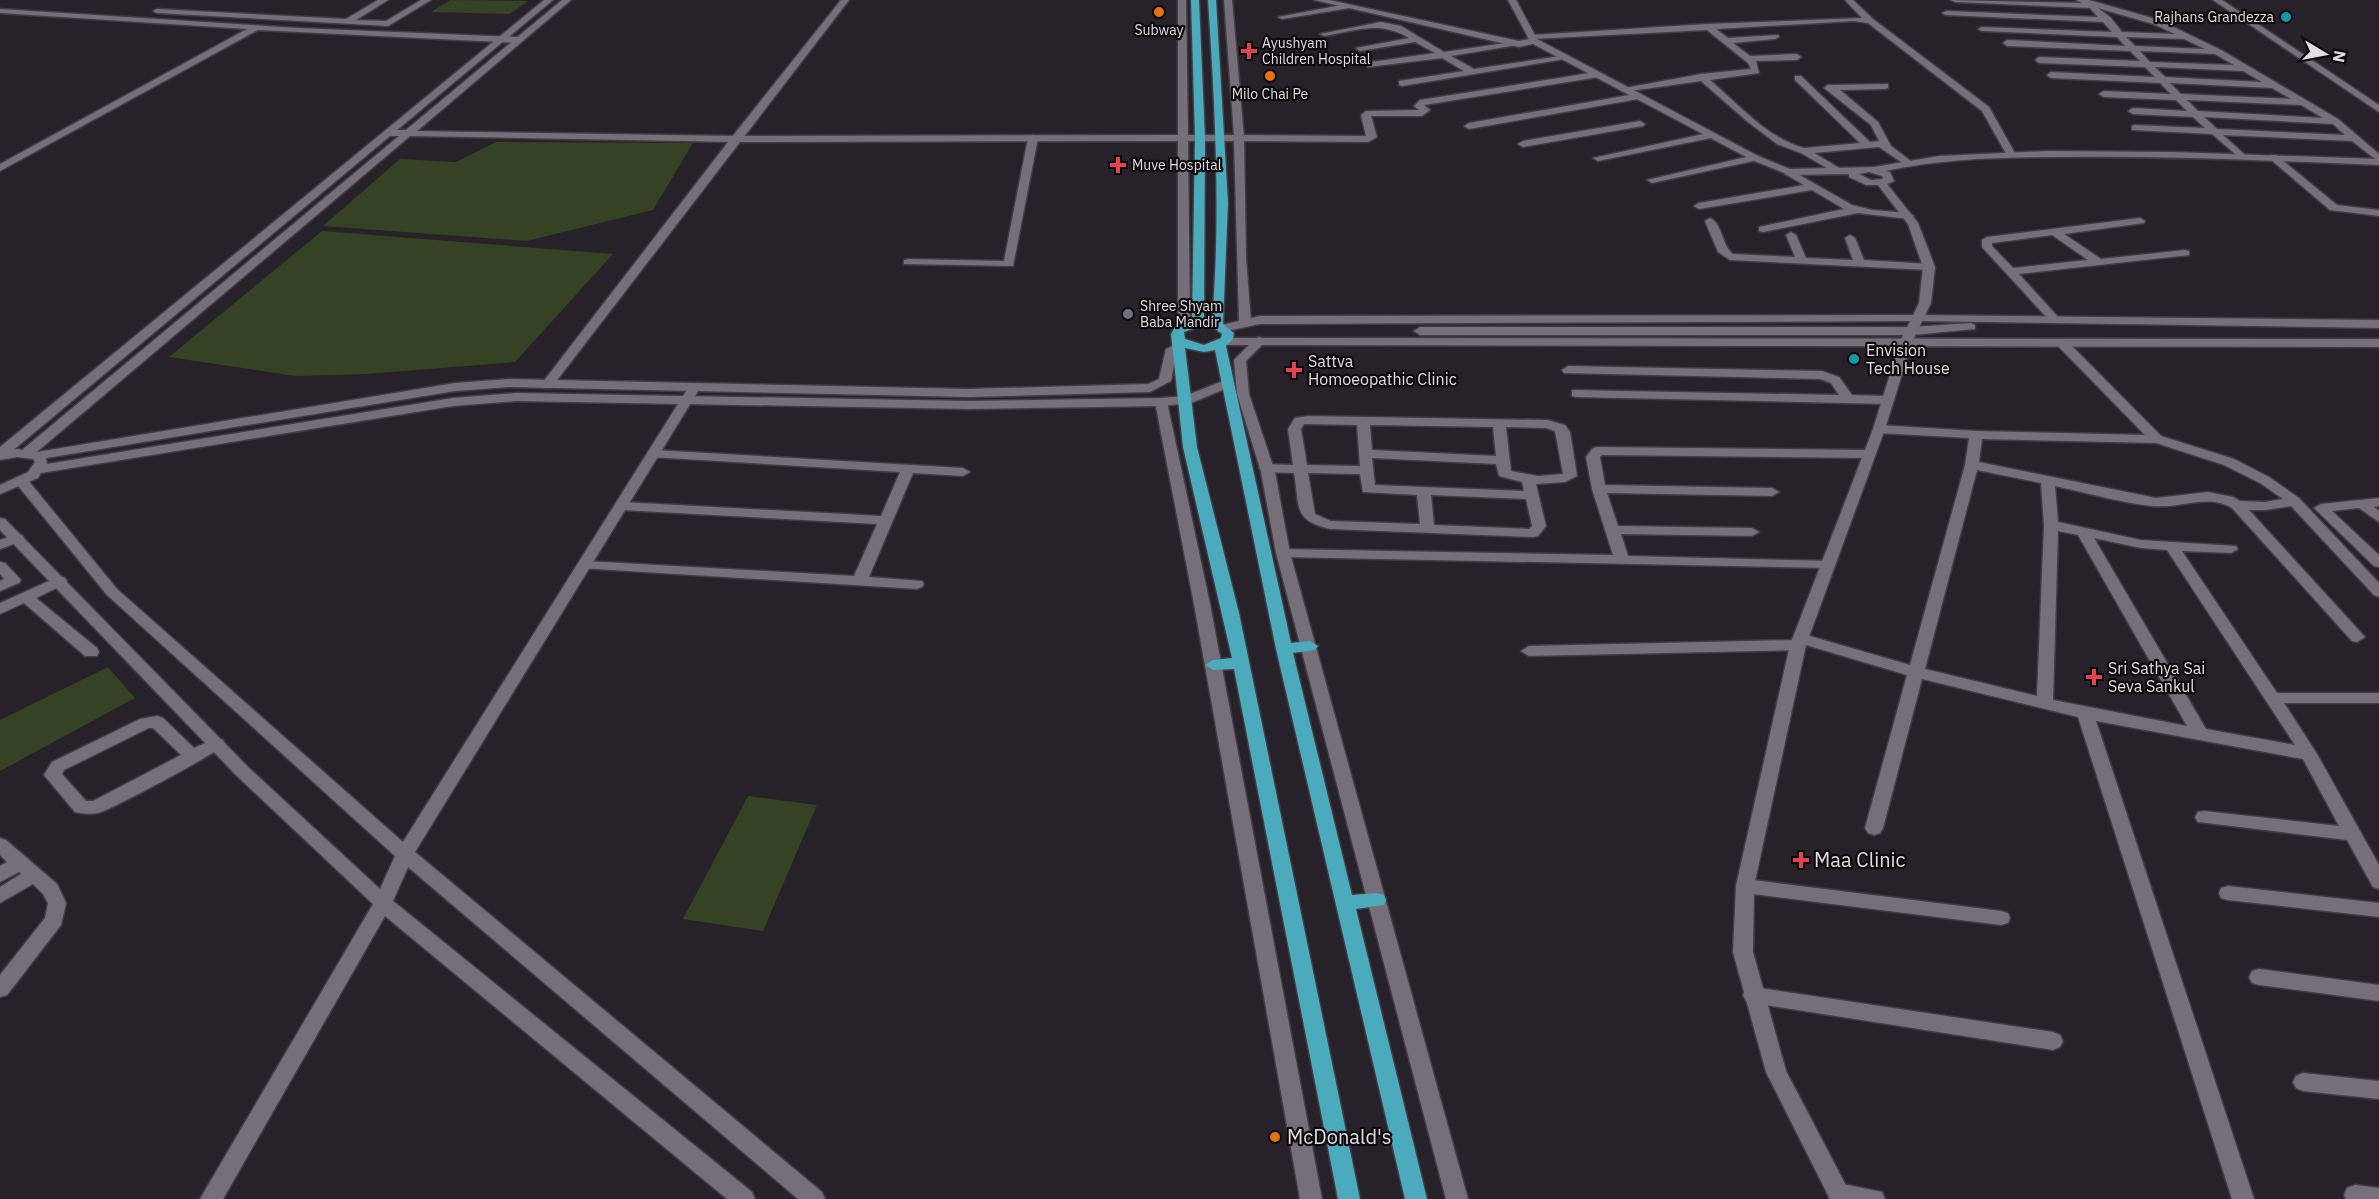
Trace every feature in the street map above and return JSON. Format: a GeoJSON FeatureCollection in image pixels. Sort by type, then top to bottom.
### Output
{"type":"FeatureCollection","features":[{"type":"Feature","properties":{"kind":"main road"},"geometry":{"type":"LineString","coordinates":[[1195,0],[1200,138],[1198,323]]}},
{"type":"Feature","properties":{"kind":"main road"},"geometry":{"type":"LineString","coordinates":[[1212,0],[1222,138],[1224,262],[1222,335],[1228,383],[1284,649],[1416,1199]]}},
{"type":"Feature","properties":{"kind":"main road"},"geometry":{"type":"LineString","coordinates":[[1198,323],[1222,335]]}},
{"type":"Feature","properties":{"kind":"main road"},"geometry":{"type":"LineString","coordinates":[[1180,337],[1198,323]]}},
{"type":"Feature","properties":{"kind":"main road"},"geometry":{"type":"LineString","coordinates":[[1180,337],[1184,344],[1195,348],[1222,335]]}},
{"type":"Feature","properties":{"kind":"main road"},"geometry":{"type":"LineString","coordinates":[[1180,337],[1190,447],[1241,663],[1349,1199]]}},
{"type":"Feature","properties":{"kind":"main road"},"geometry":{"type":"LineString","coordinates":[[1284,649],[1310,645]]}},
{"type":"Feature","properties":{"kind":"main road"},"geometry":{"type":"LineString","coordinates":[[1213,665],[1241,663]]}},
{"type":"Feature","properties":{"kind":"main road"},"geometry":{"type":"LineString","coordinates":[[1345,903],[1377,900]]}},
{"type":"Feature","properties":{"kind":"street"},"geometry":{"type":"LineString","coordinates":[[347,21],[384,0]]}},
{"type":"Feature","properties":{"kind":"street"},"geometry":{"type":"LineString","coordinates":[[420,0],[427,0]]}},
{"type":"Feature","properties":{"kind":"street"},"geometry":{"type":"LineString","coordinates":[[157,11],[388,24],[427,0]]}},
{"type":"Feature","properties":{"kind":"street"},"geometry":{"type":"LineString","coordinates":[[0,455],[549,0]]}},
{"type":"Feature","properties":{"kind":"street"},"geometry":{"type":"LineString","coordinates":[[0,490],[22,482],[35,459],[408,133],[567,0]]}},
{"type":"Feature","properties":{"kind":"street"},"geometry":{"type":"LineString","coordinates":[[548,385],[735,139],[845,0]]}},
{"type":"Feature","properties":{"kind":"street"},"geometry":{"type":"LineString","coordinates":[[0,455],[35,459],[453,402],[516,397],[968,393],[1150,388],[1165,381],[1170,352],[1180,337],[1183,138],[1182,0]]}},
{"type":"Feature","properties":{"kind":"street"},"geometry":{"type":"LineString","coordinates":[[1228,0],[1239,138],[1245,322]]}},
{"type":"Feature","properties":{"kind":"street"},"geometry":{"type":"LineString","coordinates":[[1318,0],[1519,44]]}},
{"type":"Feature","properties":{"kind":"street"},"geometry":{"type":"LineString","coordinates":[[1512,0],[1533,39],[1708,136],[1789,172],[1856,210]]}},
{"type":"Feature","properties":{"kind":"street"},"geometry":{"type":"LineString","coordinates":[[1849,0],[1870,21],[1989,112],[2011,155]]}},
{"type":"Feature","properties":{"kind":"street"},"geometry":{"type":"LineString","coordinates":[[1955,0],[2107,7]]}},
{"type":"Feature","properties":{"kind":"street"},"geometry":{"type":"LineString","coordinates":[[2080,0],[2156,22],[2190,37],[2306,102],[2335,121],[2379,160]]}},
{"type":"Feature","properties":{"kind":"street"},"geometry":{"type":"LineString","coordinates":[[2217,0],[2379,109]]}},
{"type":"Feature","properties":{"kind":"street"},"geometry":{"type":"LineString","coordinates":[[138,20],[173,4]]}},
{"type":"Feature","properties":{"kind":"street"},"geometry":{"type":"LineString","coordinates":[[1282,17],[1347,6]]}},
{"type":"Feature","properties":{"kind":"street"},"geometry":{"type":"LineString","coordinates":[[2092,6],[2195,114],[2240,155]]}},
{"type":"Feature","properties":{"kind":"street"},"geometry":{"type":"LineString","coordinates":[[0,11],[255,28],[518,40]]}},
{"type":"Feature","properties":{"kind":"street"},"geometry":{"type":"LineString","coordinates":[[1946,14],[2156,22]]}},
{"type":"Feature","properties":{"kind":"street"},"geometry":{"type":"LineString","coordinates":[[1371,65],[1519,44],[1533,39],[1707,26],[1854,19],[1870,21]]}},
{"type":"Feature","properties":{"kind":"street"},"geometry":{"type":"LineString","coordinates":[[298,30],[317,20]]}},
{"type":"Feature","properties":{"kind":"street"},"geometry":{"type":"LineString","coordinates":[[1324,34],[1381,24],[1398,28],[1472,72]]}},
{"type":"Feature","properties":{"kind":"street"},"geometry":{"type":"LineString","coordinates":[[1623,89],[1701,77],[1754,73],[1756,67],[1749,59],[1707,26]]}},
{"type":"Feature","properties":{"kind":"street"},"geometry":{"type":"LineString","coordinates":[[0,168],[255,28]]}},
{"type":"Feature","properties":{"kind":"street"},"geometry":{"type":"LineString","coordinates":[[1982,29],[2190,37]]}},
{"type":"Feature","properties":{"kind":"street"},"geometry":{"type":"LineString","coordinates":[[1726,41],[1775,37]]}},
{"type":"Feature","properties":{"kind":"street"},"geometry":{"type":"LineString","coordinates":[[1360,48],[1417,39]]}},
{"type":"Feature","properties":{"kind":"street"},"geometry":{"type":"LineString","coordinates":[[2007,44],[2218,52]]}},
{"type":"Feature","properties":{"kind":"street"},"geometry":{"type":"LineString","coordinates":[[1749,59],[1797,57]]}},
{"type":"Feature","properties":{"kind":"street"},"geometry":{"type":"LineString","coordinates":[[1402,83],[1567,58]]}},
{"type":"Feature","properties":{"kind":"street"},"geometry":{"type":"LineString","coordinates":[[2038,60],[2247,68]]}},
{"type":"Feature","properties":{"kind":"street"},"geometry":{"type":"LineString","coordinates":[[387,133],[735,139],[1368,139],[1372,137],[1366,115],[1369,113],[1422,113],[1425,110],[1419,104],[1423,102],[1596,75]]}},
{"type":"Feature","properties":{"kind":"street"},"geometry":{"type":"LineString","coordinates":[[2051,75],[2276,85]]}},
{"type":"Feature","properties":{"kind":"street"},"geometry":{"type":"LineString","coordinates":[[1701,77],[1742,110],[1760,129],[1791,148],[1804,151],[1837,171]]}},
{"type":"Feature","properties":{"kind":"street"},"geometry":{"type":"LineString","coordinates":[[1798,78],[1868,145]]}},
{"type":"Feature","properties":{"kind":"street"},"geometry":{"type":"LineString","coordinates":[[1810,89],[1885,86]]}},
{"type":"Feature","properties":{"kind":"street"},"geometry":{"type":"LineString","coordinates":[[1832,88],[1875,124],[1886,146],[1907,162]]}},
{"type":"Feature","properties":{"kind":"street"},"geometry":{"type":"LineString","coordinates":[[2104,94],[2306,102]]}},
{"type":"Feature","properties":{"kind":"street"},"geometry":{"type":"LineString","coordinates":[[1469,126],[1635,97]]}},
{"type":"Feature","properties":{"kind":"street"},"geometry":{"type":"LineString","coordinates":[[2133,111],[2335,121]]}},
{"type":"Feature","properties":{"kind":"street"},"geometry":{"type":"LineString","coordinates":[[1523,144],[1640,124]]}},
{"type":"Feature","properties":{"kind":"street"},"geometry":{"type":"LineString","coordinates":[[2135,128],[2356,138]]}},
{"type":"Feature","properties":{"kind":"street"},"geometry":{"type":"LineString","coordinates":[[1610,130],[1644,149]]}},
{"type":"Feature","properties":{"kind":"street"},"geometry":{"type":"LineString","coordinates":[[1598,158],[1708,136]]}},
{"type":"Feature","properties":{"kind":"street"},"geometry":{"type":"LineString","coordinates":[[908,262],[1009,264],[1033,138]]}},
{"type":"Feature","properties":{"kind":"street"},"geometry":{"type":"LineString","coordinates":[[1804,151],[1868,145],[1886,146]]}},
{"type":"Feature","properties":{"kind":"street"},"geometry":{"type":"LineString","coordinates":[[1789,172],[1875,170],[1907,162],[2011,155],[2143,152],[2379,160]]}},
{"type":"Feature","properties":{"kind":"street"},"geometry":{"type":"LineString","coordinates":[[2273,157],[2334,208],[2379,213]]}},
{"type":"Feature","properties":{"kind":"street"},"geometry":{"type":"LineString","coordinates":[[1652,180],[1755,158]]}},
{"type":"Feature","properties":{"kind":"street"},"geometry":{"type":"LineString","coordinates":[[1854,171],[1853,175],[1859,180],[1881,183],[1889,181],[1889,176],[1875,170]]}},
{"type":"Feature","properties":{"kind":"street"},"geometry":{"type":"LineString","coordinates":[[1874,1199],[1840,1196],[1776,1072],[1743,952],[1745,886],[1800,642],[1879,429],[1912,330],[1925,303],[1929,267],[1909,216],[1881,183]]}},
{"type":"Feature","properties":{"kind":"street"},"geometry":{"type":"LineString","coordinates":[[1699,206],[1815,186]]}},
{"type":"Feature","properties":{"kind":"street"},"geometry":{"type":"LineString","coordinates":[[1763,229],[1856,210],[1909,216]]}},
{"type":"Feature","properties":{"kind":"street"},"geometry":{"type":"LineString","coordinates":[[1710,221],[1723,252],[1730,257],[1929,267]]}},
{"type":"Feature","properties":{"kind":"street"},"geometry":{"type":"LineString","coordinates":[[2054,320],[1987,247],[1986,240],[2140,221]]}},
{"type":"Feature","properties":{"kind":"street"},"geometry":{"type":"LineString","coordinates":[[2053,231],[2098,262]]}},
{"type":"Feature","properties":{"kind":"street"},"geometry":{"type":"LineString","coordinates":[[1791,235],[1802,261]]}},
{"type":"Feature","properties":{"kind":"street"},"geometry":{"type":"LineString","coordinates":[[1850,238],[1860,264]]}},
{"type":"Feature","properties":{"kind":"street"},"geometry":{"type":"LineString","coordinates":[[2010,272],[2185,253]]}},
{"type":"Feature","properties":{"kind":"street"},"geometry":{"type":"LineString","coordinates":[[1222,335],[1260,341],[1912,330],[2054,320],[2379,324]]}},
{"type":"Feature","properties":{"kind":"street"},"geometry":{"type":"LineString","coordinates":[[1222,335],[1245,322],[1912,330],[2062,343],[2379,343]]}},
{"type":"Feature","properties":{"kind":"street"},"geometry":{"type":"LineString","coordinates":[[1222,335],[1353,331],[1912,330],[1941,330],[1966,336],[2379,334]]}},
{"type":"Feature","properties":{"kind":"street"},"geometry":{"type":"LineString","coordinates":[[1260,341],[1240,360],[1243,394],[1266,468],[1283,553],[1310,645],[1456,1199]]}},
{"type":"Feature","properties":{"kind":"street"},"geometry":{"type":"LineString","coordinates":[[2062,343],[2156,440]]}},
{"type":"Feature","properties":{"kind":"street"},"geometry":{"type":"LineString","coordinates":[[1568,370],[1822,375],[1834,380],[1848,399]]}},
{"type":"Feature","properties":{"kind":"street"},"geometry":{"type":"LineString","coordinates":[[35,459],[455,387],[509,383],[691,394],[969,405],[1187,400],[1228,383]]}},
{"type":"Feature","properties":{"kind":"street"},"geometry":{"type":"LineString","coordinates":[[1576,393],[1888,400]]}},
{"type":"Feature","properties":{"kind":"street"},"geometry":{"type":"LineString","coordinates":[[211,1199],[383,903],[405,854],[691,394]]}},
{"type":"Feature","properties":{"kind":"street"},"geometry":{"type":"LineString","coordinates":[[1161,402],[1213,665],[1311,1199]]}},
{"type":"Feature","properties":{"kind":"street"},"geometry":{"type":"LineString","coordinates":[[1499,424],[1504,472],[1528,478],[1561,480],[1570,476],[1563,432],[1554,425],[1363,421],[1300,421],[1294,429],[1308,515],[1313,520],[1330,525],[1533,533],[1539,526],[1528,478]]}},
{"type":"Feature","properties":{"kind":"street"},"geometry":{"type":"LineString","coordinates":[[1363,421],[1368,489],[1532,495]]}},
{"type":"Feature","properties":{"kind":"street"},"geometry":{"type":"LineString","coordinates":[[1879,429],[1976,435],[2156,440],[2194,448],[2280,489],[2379,592]]}},
{"type":"Feature","properties":{"kind":"street"},"geometry":{"type":"LineString","coordinates":[[1874,828],[1972,465],[1976,435]]}},
{"type":"Feature","properties":{"kind":"street"},"geometry":{"type":"LineString","coordinates":[[1622,560],[1599,489],[1593,457],[1598,451],[1869,454]]}},
{"type":"Feature","properties":{"kind":"street"},"geometry":{"type":"LineString","coordinates":[[655,454],[963,472]]}},
{"type":"Feature","properties":{"kind":"street"},"geometry":{"type":"LineString","coordinates":[[1366,454],[1502,460]]}},
{"type":"Feature","properties":{"kind":"street"},"geometry":{"type":"LineString","coordinates":[[1972,465],[2164,503],[2220,497],[2237,505],[2357,637]]}},
{"type":"Feature","properties":{"kind":"street"},"geometry":{"type":"LineString","coordinates":[[1266,468],[1367,470]]}},
{"type":"Feature","properties":{"kind":"street"},"geometry":{"type":"LineString","coordinates":[[860,580],[908,469]]}},
{"type":"Feature","properties":{"kind":"street"},"geometry":{"type":"LineString","coordinates":[[2045,704],[2051,525],[2048,480]]}},
{"type":"Feature","properties":{"kind":"street"},"geometry":{"type":"LineString","coordinates":[[22,482],[112,592],[405,854],[814,1199]]}},
{"type":"Feature","properties":{"kind":"street"},"geometry":{"type":"LineString","coordinates":[[1599,489],[1772,492]]}},
{"type":"Feature","properties":{"kind":"street"},"geometry":{"type":"LineString","coordinates":[[1424,491],[1427,530]]}},
{"type":"Feature","properties":{"kind":"street"},"geometry":{"type":"LineString","coordinates":[[2237,505],[2265,506],[2294,501]]}},
{"type":"Feature","properties":{"kind":"street"},"geometry":{"type":"LineString","coordinates":[[2379,502],[2321,508],[2379,563]]}},
{"type":"Feature","properties":{"kind":"street"},"geometry":{"type":"LineString","coordinates":[[2361,503],[2379,518]]}},
{"type":"Feature","properties":{"kind":"street"},"geometry":{"type":"LineString","coordinates":[[622,506],[884,520]]}},
{"type":"Feature","properties":{"kind":"street"},"geometry":{"type":"LineString","coordinates":[[0,522],[8,542],[60,581],[216,744],[383,903],[744,1199]]}},
{"type":"Feature","properties":{"kind":"street"},"geometry":{"type":"LineString","coordinates":[[2051,525],[2135,544],[2231,549]]}},
{"type":"Feature","properties":{"kind":"street"},"geometry":{"type":"LineString","coordinates":[[1612,530],[1752,532]]}},
{"type":"Feature","properties":{"kind":"street"},"geometry":{"type":"LineString","coordinates":[[2084,533],[2200,734]]}},
{"type":"Feature","properties":{"kind":"street"},"geometry":{"type":"LineString","coordinates":[[2172,546],[2270,698],[2310,754],[2379,882]]}},
{"type":"Feature","properties":{"kind":"street"},"geometry":{"type":"LineString","coordinates":[[1283,553],[1828,564]]}},
{"type":"Feature","properties":{"kind":"street"},"geometry":{"type":"LineString","coordinates":[[0,566],[14,580],[0,586]]}},
{"type":"Feature","properties":{"kind":"street"},"geometry":{"type":"LineString","coordinates":[[585,566],[917,584]]}},
{"type":"Feature","properties":{"kind":"street"},"geometry":{"type":"LineString","coordinates":[[0,609],[60,581]]}},
{"type":"Feature","properties":{"kind":"street"},"geometry":{"type":"LineString","coordinates":[[26,597],[91,652]]}},
{"type":"Feature","properties":{"kind":"street"},"geometry":{"type":"LineString","coordinates":[[1529,651],[1800,642],[2085,713],[2310,754]]}},
{"type":"Feature","properties":{"kind":"street"},"geometry":{"type":"LineString","coordinates":[[2270,698],[2379,698]]}},
{"type":"Feature","properties":{"kind":"street"},"geometry":{"type":"LineString","coordinates":[[2085,713],[2243,1199]]}},
{"type":"Feature","properties":{"kind":"street"},"geometry":{"type":"LineString","coordinates":[[193,757],[157,722],[146,723],[58,766],[53,775],[81,807],[96,807],[193,757],[216,744]]}},
{"type":"Feature","properties":{"kind":"street"},"geometry":{"type":"LineString","coordinates":[[2204,818],[2353,834]]}},
{"type":"Feature","properties":{"kind":"street"},"geometry":{"type":"LineString","coordinates":[[0,845],[50,889],[57,903],[54,920],[0,989]]}},
{"type":"Feature","properties":{"kind":"street"},"geometry":{"type":"LineString","coordinates":[[0,875],[26,869]]}},
{"type":"Feature","properties":{"kind":"street"},"geometry":{"type":"LineString","coordinates":[[0,896],[26,869]]}},
{"type":"Feature","properties":{"kind":"street"},"geometry":{"type":"LineString","coordinates":[[1745,886],[2001,918]]}},
{"type":"Feature","properties":{"kind":"street"},"geometry":{"type":"LineString","coordinates":[[2228,892],[2379,910]]}},
{"type":"Feature","properties":{"kind":"street"},"geometry":{"type":"LineString","coordinates":[[2259,977],[2379,993]]}},
{"type":"Feature","properties":{"kind":"street"},"geometry":{"type":"LineString","coordinates":[[1754,995],[2053,1041]]}},
{"type":"Feature","properties":{"kind":"street"},"geometry":{"type":"LineString","coordinates":[[2303,1082],[2379,1090]]}},
{"type":"Feature","properties":{"kind":"street"},"geometry":{"type":"LineString","coordinates":[[2355,1195],[2379,1198]]}},
{"type":"Feature","properties":{"kind":"green space"},"geometry":{"type":"Polygon","coordinates":[[[450,0],[528,1],[510,14],[431,12],[450,0]]]}},
{"type":"Feature","properties":{"kind":"green space"},"geometry":{"type":"Polygon","coordinates":[[[496,142],[693,143],[653,210],[527,241],[323,226],[400,159],[456,162],[496,142]]]}},
{"type":"Feature","properties":{"kind":"green space"},"geometry":{"type":"Polygon","coordinates":[[[322,231],[613,254],[515,362],[366,374],[295,376],[169,357],[322,231]]]}},
{"type":"Feature","properties":{"kind":"green space"},"geometry":{"type":"Polygon","coordinates":[[[108,667],[135,698],[0,771],[0,720],[108,667]]]}},
{"type":"Feature","properties":{"kind":"green space"},"geometry":{"type":"Polygon","coordinates":[[[748,796],[817,805],[763,931],[683,919],[748,796]]]}},
{"type":"Feature","properties":{"kind":"place","name":"Subway"},"geometry":{"type":"Point","coordinates":[1159,12]}},
{"type":"Feature","properties":{"kind":"place","name":"Rajhans Grandezza"},"geometry":{"type":"Point","coordinates":[2286,17]}},
{"type":"Feature","properties":{"kind":"place","name":"Ayushyam Children Hospital"},"geometry":{"type":"Point","coordinates":[1249,51]}},
{"type":"Feature","properties":{"kind":"place","name":"Milo Chai Pe"},"geometry":{"type":"Point","coordinates":[1270,76]}},
{"type":"Feature","properties":{"kind":"place","name":"Muve Hospital"},"geometry":{"type":"Point","coordinates":[1118,165]}},
{"type":"Feature","properties":{"kind":"place","name":"Shree Shyam Baba Mandir"},"geometry":{"type":"Point","coordinates":[1128,314]}},
{"type":"Feature","properties":{"kind":"place","name":"Envision Tech House"},"geometry":{"type":"Point","coordinates":[1854,359]}},
{"type":"Feature","properties":{"kind":"place","name":"Sattva Homoeopathic Clinic"},"geometry":{"type":"Point","coordinates":[1294,370]}},
{"type":"Feature","properties":{"kind":"place","name":"Sri Sathya Sai Seva Sankul"},"geometry":{"type":"Point","coordinates":[2094,677]}},
{"type":"Feature","properties":{"kind":"place","name":"Maa Clinic"},"geometry":{"type":"Point","coordinates":[1801,860]}},
{"type":"Feature","properties":{"kind":"place","name":"McDonald's"},"geometry":{"type":"Point","coordinates":[1275,1137]}}]}
